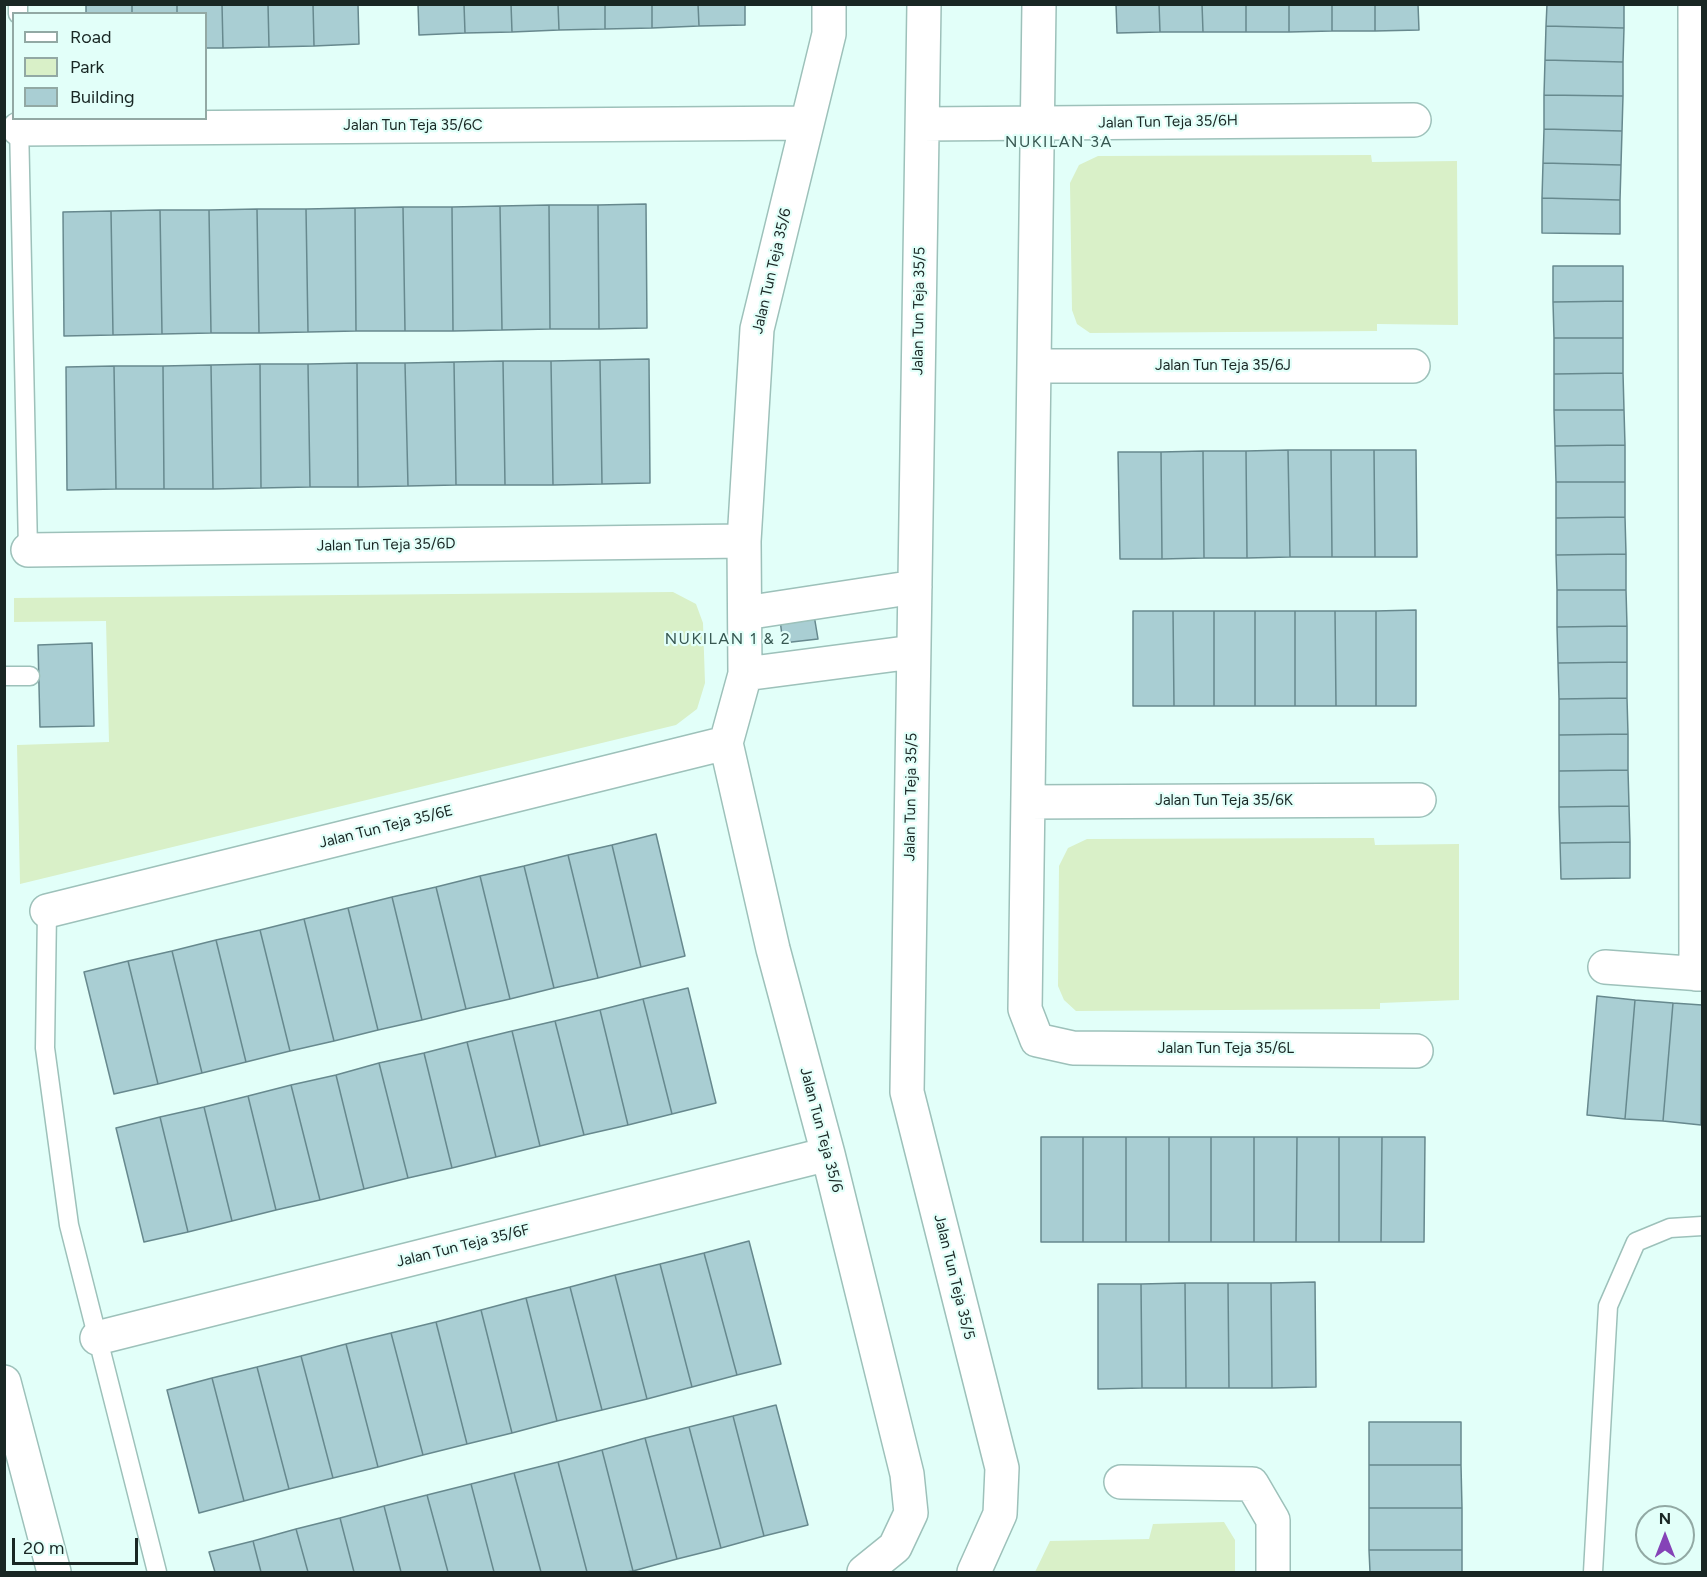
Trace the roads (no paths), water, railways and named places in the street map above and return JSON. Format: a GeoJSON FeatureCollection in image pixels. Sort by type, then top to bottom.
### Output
{"type":"FeatureCollection","features":[{"type":"Feature","properties":{"kind":"street","name":"Jalan Tun Teja 35/6"},"geometry":{"type":"LineString","coordinates":[[829,4],[829,34],[756,328],[744,541],[745,674],[726,743],[773,949],[828,1154],[907,1474],[911,1513],[895,1547],[864,1572]]}},
{"type":"Feature","properties":{"kind":"street","name":"Jalan Tun Teja 35/5"},"geometry":{"type":"LineString","coordinates":[[924,4],[907,1092],[1002,1468],[1000,1514],[974,1572]]}},
{"type":"Feature","properties":{"kind":"street"},"geometry":{"type":"LineString","coordinates":[[1028,802],[1039,4]]}},
{"type":"Feature","properties":{"kind":"street"},"geometry":{"type":"LineString","coordinates":[[1605,967],[1700,974],[1695,4]]}},
{"type":"Feature","properties":{"kind":"street","name":"Jalan Tun Teja 35/6H"},"geometry":{"type":"LineString","coordinates":[[922,124],[1414,120]]}},
{"type":"Feature","properties":{"kind":"street","name":"Jalan Tun Teja 35/6C"},"geometry":{"type":"LineString","coordinates":[[19,124],[807,123]]}},
{"type":"Feature","properties":{"kind":"street","name":"Jalan Tun Teja 35/6J"},"geometry":{"type":"LineString","coordinates":[[1034,366],[1413,366]]}},
{"type":"Feature","properties":{"kind":"street","name":"Jalan Tun Teja 35/6D"},"geometry":{"type":"LineString","coordinates":[[28,550],[744,541]]}},
{"type":"Feature","properties":{"kind":"street"},"geometry":{"type":"LineString","coordinates":[[745,613],[915,587]]}},
{"type":"Feature","properties":{"kind":"street"},"geometry":{"type":"LineString","coordinates":[[745,674],[913,652]]}},
{"type":"Feature","properties":{"kind":"street","name":"Jalan Tun Teja 35/6E"},"geometry":{"type":"LineString","coordinates":[[47,911],[726,743]]}},
{"type":"Feature","properties":{"kind":"street","name":"Jalan Tun Teja 35/6K"},"geometry":{"type":"LineString","coordinates":[[1028,802],[1419,800]]}},
{"type":"Feature","properties":{"kind":"street","name":"Jalan Tun Teja 35/6L"},"geometry":{"type":"LineString","coordinates":[[1028,802],[1025,1009],[1036,1040],[1073,1048],[1416,1051]]}},
{"type":"Feature","properties":{"kind":"street","name":"Jalan Tun Teja 35/6F"},"geometry":{"type":"LineString","coordinates":[[97,1338],[828,1154]]}},
{"type":"Feature","properties":{"kind":"street"},"geometry":{"type":"LineString","coordinates":[[4,1382],[12,1444],[54,1572]]}},
{"type":"Feature","properties":{"kind":"street"},"geometry":{"type":"LineString","coordinates":[[1121,1482],[1252,1484],[1273,1520],[1273,1572]]}},
{"type":"Feature","properties":{"kind":"lane"},"geometry":{"type":"LineString","coordinates":[[19,124],[28,550]]}},
{"type":"Feature","properties":{"kind":"lane"},"geometry":{"type":"LineString","coordinates":[[4,676],[30,676]]}},
{"type":"Feature","properties":{"kind":"lane"},"geometry":{"type":"LineString","coordinates":[[47,911],[45,1048],[69,1225],[157,1572]]}},
{"type":"Feature","properties":{"kind":"lane"},"geometry":{"type":"LineString","coordinates":[[1593,1572],[1608,1306],[1636,1242],[1670,1228],[1702,1226]]}},
{"type":"Feature","properties":{"kind":"district","name":"NUKILAN 3A"},"geometry":{"type":"Point","coordinates":[1059,142]}},
{"type":"Feature","properties":{"kind":"district","name":"NUKILAN 1 & 2"},"geometry":{"type":"Point","coordinates":[728,639]}}]}
